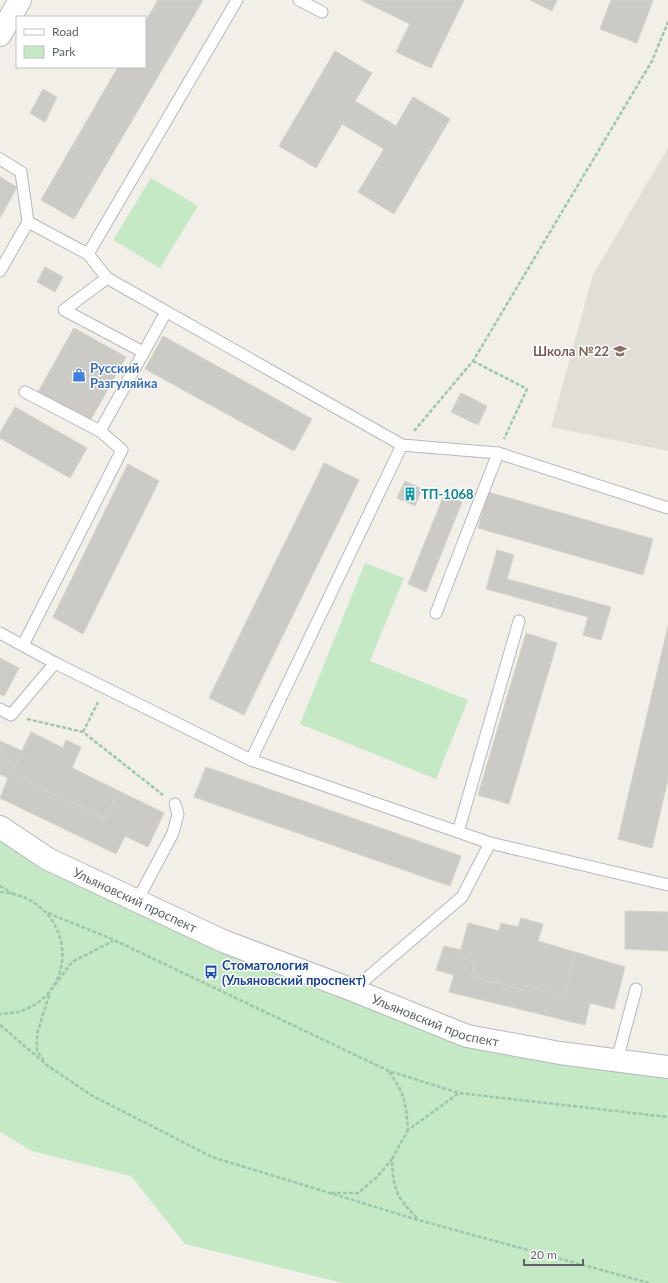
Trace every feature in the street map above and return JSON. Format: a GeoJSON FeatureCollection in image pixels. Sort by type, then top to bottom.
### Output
{"type":"FeatureCollection","features":[{"type":"Feature","properties":{"kind":"street"},"geometry":{"type":"LineString","coordinates":[[0,35],[20,0]]}},
{"type":"Feature","properties":{"kind":"street","name":"Ульяновский проспект"},"geometry":{"type":"LineString","coordinates":[[0,827],[48,859],[223,941],[353,990],[467,1036],[560,1053],[668,1067]]}},
{"type":"Feature","properties":{"kind":"lane"},"geometry":{"type":"LineString","coordinates":[[88,254],[237,0]]}},
{"type":"Feature","properties":{"kind":"lane"},"geometry":{"type":"LineString","coordinates":[[299,0],[322,12]]}},
{"type":"Feature","properties":{"kind":"lane"},"geometry":{"type":"LineString","coordinates":[[0,159],[21,172],[28,222],[0,271]]}},
{"type":"Feature","properties":{"kind":"lane"},"geometry":{"type":"LineString","coordinates":[[28,222],[88,254],[107,278],[402,445],[498,453],[668,508]]}},
{"type":"Feature","properties":{"kind":"lane"},"geometry":{"type":"LineString","coordinates":[[107,278],[64,310],[143,352]]}},
{"type":"Feature","properties":{"kind":"lane"},"geometry":{"type":"LineString","coordinates":[[100,431],[166,312]]}},
{"type":"Feature","properties":{"kind":"lane"},"geometry":{"type":"LineString","coordinates":[[22,645],[122,450],[100,431],[25,392]]}},
{"type":"Feature","properties":{"kind":"lane"},"geometry":{"type":"LineString","coordinates":[[251,760],[402,445]]}},
{"type":"Feature","properties":{"kind":"lane"},"geometry":{"type":"LineString","coordinates":[[436,613],[498,453]]}},
{"type":"Feature","properties":{"kind":"lane"},"geometry":{"type":"LineString","coordinates":[[458,832],[520,620]]}},
{"type":"Feature","properties":{"kind":"lane"},"geometry":{"type":"LineString","coordinates":[[0,633],[55,663],[251,760],[490,843],[668,886]]}},
{"type":"Feature","properties":{"kind":"lane"},"geometry":{"type":"LineString","coordinates":[[0,709],[11,715],[55,663]]}},
{"type":"Feature","properties":{"kind":"lane"},"geometry":{"type":"LineString","coordinates":[[137,901],[173,833],[178,814],[175,804]]}},
{"type":"Feature","properties":{"kind":"lane"},"geometry":{"type":"LineString","coordinates":[[353,990],[462,897],[490,843]]}},
{"type":"Feature","properties":{"kind":"lane"},"geometry":{"type":"LineString","coordinates":[[616,1060],[636,988]]}},
{"type":"Feature","properties":{"kind":"path"},"geometry":{"type":"LineString","coordinates":[[402,445],[473,361],[652,61],[668,22]]}},
{"type":"Feature","properties":{"kind":"path"},"geometry":{"type":"LineString","coordinates":[[473,361],[527,388],[498,453]]}},
{"type":"Feature","properties":{"kind":"path"},"geometry":{"type":"LineString","coordinates":[[83,732],[106,687]]}},
{"type":"Feature","properties":{"kind":"path"},"geometry":{"type":"LineString","coordinates":[[11,715],[83,732],[175,804]]}},
{"type":"Feature","properties":{"kind":"path"},"geometry":{"type":"LineString","coordinates":[[0,886],[13,893],[32,900],[48,913],[114,940],[388,1071],[459,1093],[668,1117]]}},
{"type":"Feature","properties":{"kind":"path"},"geometry":{"type":"LineString","coordinates":[[0,892],[13,893]]}},
{"type":"Feature","properties":{"kind":"path"},"geometry":{"type":"LineString","coordinates":[[48,913],[58,931],[63,952],[60,972],[50,991],[37,1034],[37,1051],[48,1066]]}},
{"type":"Feature","properties":{"kind":"path"},"geometry":{"type":"LineString","coordinates":[[0,1014],[18,1012],[36,1004],[50,991],[72,962],[114,940]]}},
{"type":"Feature","properties":{"kind":"path"},"geometry":{"type":"LineString","coordinates":[[0,1025],[48,1066],[91,1095],[212,1157],[418,1220],[650,1283]]}},
{"type":"Feature","properties":{"kind":"path"},"geometry":{"type":"LineString","coordinates":[[388,1071],[397,1083],[405,1100],[408,1130]]}},
{"type":"Feature","properties":{"kind":"path"},"geometry":{"type":"LineString","coordinates":[[326,1193],[358,1193],[377,1177],[392,1160],[408,1130],[459,1093]]}},
{"type":"Feature","properties":{"kind":"path"},"geometry":{"type":"LineString","coordinates":[[392,1160],[392,1178],[401,1202],[418,1220]]}},
{"type":"Feature","properties":{"kind":"shaded area","name":"Школа №22"},"geometry":{"type":"Polygon","coordinates":[[[668,148],[668,451],[551,427],[593,275],[668,148]]]}},
{"type":"Feature","properties":{"kind":"green space"},"geometry":{"type":"Polygon","coordinates":[[[151,178],[198,206],[160,268],[113,240],[151,178]]]}},
{"type":"Feature","properties":{"kind":"green space"},"geometry":{"type":"Polygon","coordinates":[[[365,563],[404,578],[370,661],[468,700],[436,779],[300,724],[365,563]]]}},
{"type":"Feature","properties":{"kind":"green space"},"geometry":{"type":"Polygon","coordinates":[[[0,827],[48,859],[467,1036],[668,1067],[668,1283],[343,1283],[185,1244],[131,1176],[32,1151],[0,1132],[0,827]]]}},
{"type":"Feature","properties":{"kind":"building"},"geometry":{"type":"Polygon","coordinates":[[[158,0],[203,0],[74,219],[41,200],[117,68],[146,68],[146,20],[158,0]]]}},
{"type":"Feature","properties":{"kind":"building"},"geometry":{"type":"Polygon","coordinates":[[[361,0],[464,0],[431,68],[396,52],[410,24],[361,0]]]}},
{"type":"Feature","properties":{"kind":"building"},"geometry":{"type":"Polygon","coordinates":[[[530,0],[557,0],[552,11],[530,0]]]}},
{"type":"Feature","properties":{"kind":"building"},"geometry":{"type":"Polygon","coordinates":[[[611,0],[653,0],[637,43],[600,29],[611,0]]]}},
{"type":"Feature","properties":{"kind":"building"},"geometry":{"type":"Polygon","coordinates":[[[335,51],[372,73],[355,101],[396,126],[413,97],[450,119],[394,214],[358,192],[384,149],[342,124],[316,168],[279,146],[335,51]]]}},
{"type":"Feature","properties":{"kind":"building"},"geometry":{"type":"Polygon","coordinates":[[[43,89],[57,97],[45,122],[30,113],[43,89]]]}},
{"type":"Feature","properties":{"kind":"building"},"geometry":{"type":"Polygon","coordinates":[[[0,177],[17,187],[0,218],[0,177]]]}},
{"type":"Feature","properties":{"kind":"building"},"geometry":{"type":"Polygon","coordinates":[[[45,267],[63,277],[55,292],[37,282],[45,267]]]}},
{"type":"Feature","properties":{"kind":"building"},"geometry":{"type":"Polygon","coordinates":[[[74,328],[126,357],[90,421],[38,392],[74,328]]]}},
{"type":"Feature","properties":{"kind":"building"},"geometry":{"type":"Polygon","coordinates":[[[163,336],[312,419],[294,451],[145,369],[163,336]]]}},
{"type":"Feature","properties":{"kind":"building"},"geometry":{"type":"Polygon","coordinates":[[[461,393],[487,406],[478,425],[451,412],[461,393]]]}},
{"type":"Feature","properties":{"kind":"building"},"geometry":{"type":"Polygon","coordinates":[[[15,407],[87,448],[70,478],[0,438],[0,433],[15,407]]]}},
{"type":"Feature","properties":{"kind":"building"},"geometry":{"type":"Polygon","coordinates":[[[324,463],[359,480],[244,715],[209,698],[324,463]]]}},
{"type":"Feature","properties":{"kind":"building"},"geometry":{"type":"Polygon","coordinates":[[[128,464],[159,481],[83,634],[53,617],[128,464]]]}},
{"type":"Feature","properties":{"kind":"building","name":"ТП-1068"},"geometry":{"type":"Polygon","coordinates":[[[405,481],[422,489],[415,506],[397,498],[405,481]]]}},
{"type":"Feature","properties":{"kind":"building"},"geometry":{"type":"Polygon","coordinates":[[[488,492],[653,539],[643,575],[478,528],[488,492]]]}},
{"type":"Feature","properties":{"kind":"building"},"geometry":{"type":"Polygon","coordinates":[[[444,495],[462,502],[426,592],[408,584],[444,495]]]}},
{"type":"Feature","properties":{"kind":"building"},"geometry":{"type":"Polygon","coordinates":[[[497,550],[514,555],[507,579],[611,607],[601,640],[583,635],[588,617],[486,589],[497,550]]]}},
{"type":"Feature","properties":{"kind":"building"},"geometry":{"type":"Polygon","coordinates":[[[668,626],[668,779],[652,848],[618,839],[668,626]]]}},
{"type":"Feature","properties":{"kind":"building"},"geometry":{"type":"Polygon","coordinates":[[[526,633],[557,643],[509,804],[478,795],[526,633]]]}},
{"type":"Feature","properties":{"kind":"building"},"geometry":{"type":"Polygon","coordinates":[[[0,658],[19,668],[4,696],[0,694],[0,658]]]}},
{"type":"Feature","properties":{"kind":"building"},"geometry":{"type":"Polygon","coordinates":[[[31,732],[63,748],[66,740],[81,747],[72,768],[119,791],[105,819],[11,773],[31,732]]]}},
{"type":"Feature","properties":{"kind":"building"},"geometry":{"type":"Polygon","coordinates":[[[0,741],[22,751],[11,773],[105,819],[119,791],[164,813],[148,847],[125,836],[116,854],[0,798],[8,778],[0,774],[0,741]]]}},
{"type":"Feature","properties":{"kind":"building"},"geometry":{"type":"Polygon","coordinates":[[[206,767],[461,856],[450,886],[194,797],[206,767]]]}},
{"type":"Feature","properties":{"kind":"building"},"geometry":{"type":"Polygon","coordinates":[[[625,911],[668,912],[668,951],[625,949],[625,911]]]}},
{"type":"Feature","properties":{"kind":"building"},"geometry":{"type":"Polygon","coordinates":[[[521,918],[543,924],[538,941],[575,952],[564,996],[525,985],[523,990],[471,976],[475,962],[459,957],[468,923],[499,931],[501,923],[518,927],[521,918]]]}},
{"type":"Feature","properties":{"kind":"building"},"geometry":{"type":"Polygon","coordinates":[[[444,946],[461,950],[459,957],[475,962],[471,976],[523,990],[525,985],[564,996],[575,952],[625,967],[614,1009],[590,1003],[585,1025],[449,992],[454,975],[436,970],[444,946]]]}},
{"type":"Feature","properties":{"kind":"place","name":"Школа №22"},"geometry":{"type":"Point","coordinates":[620,351]}},
{"type":"Feature","properties":{"kind":"place","name":"Русский Разгуляйка"},"geometry":{"type":"Point","coordinates":[79,375]}},
{"type":"Feature","properties":{"kind":"place","name":"ТП-1068"},"geometry":{"type":"Point","coordinates":[410,494]}},
{"type":"Feature","properties":{"kind":"place","name":"Стоматология (Ульяновский проспект)"},"geometry":{"type":"Point","coordinates":[211,972]}}]}
